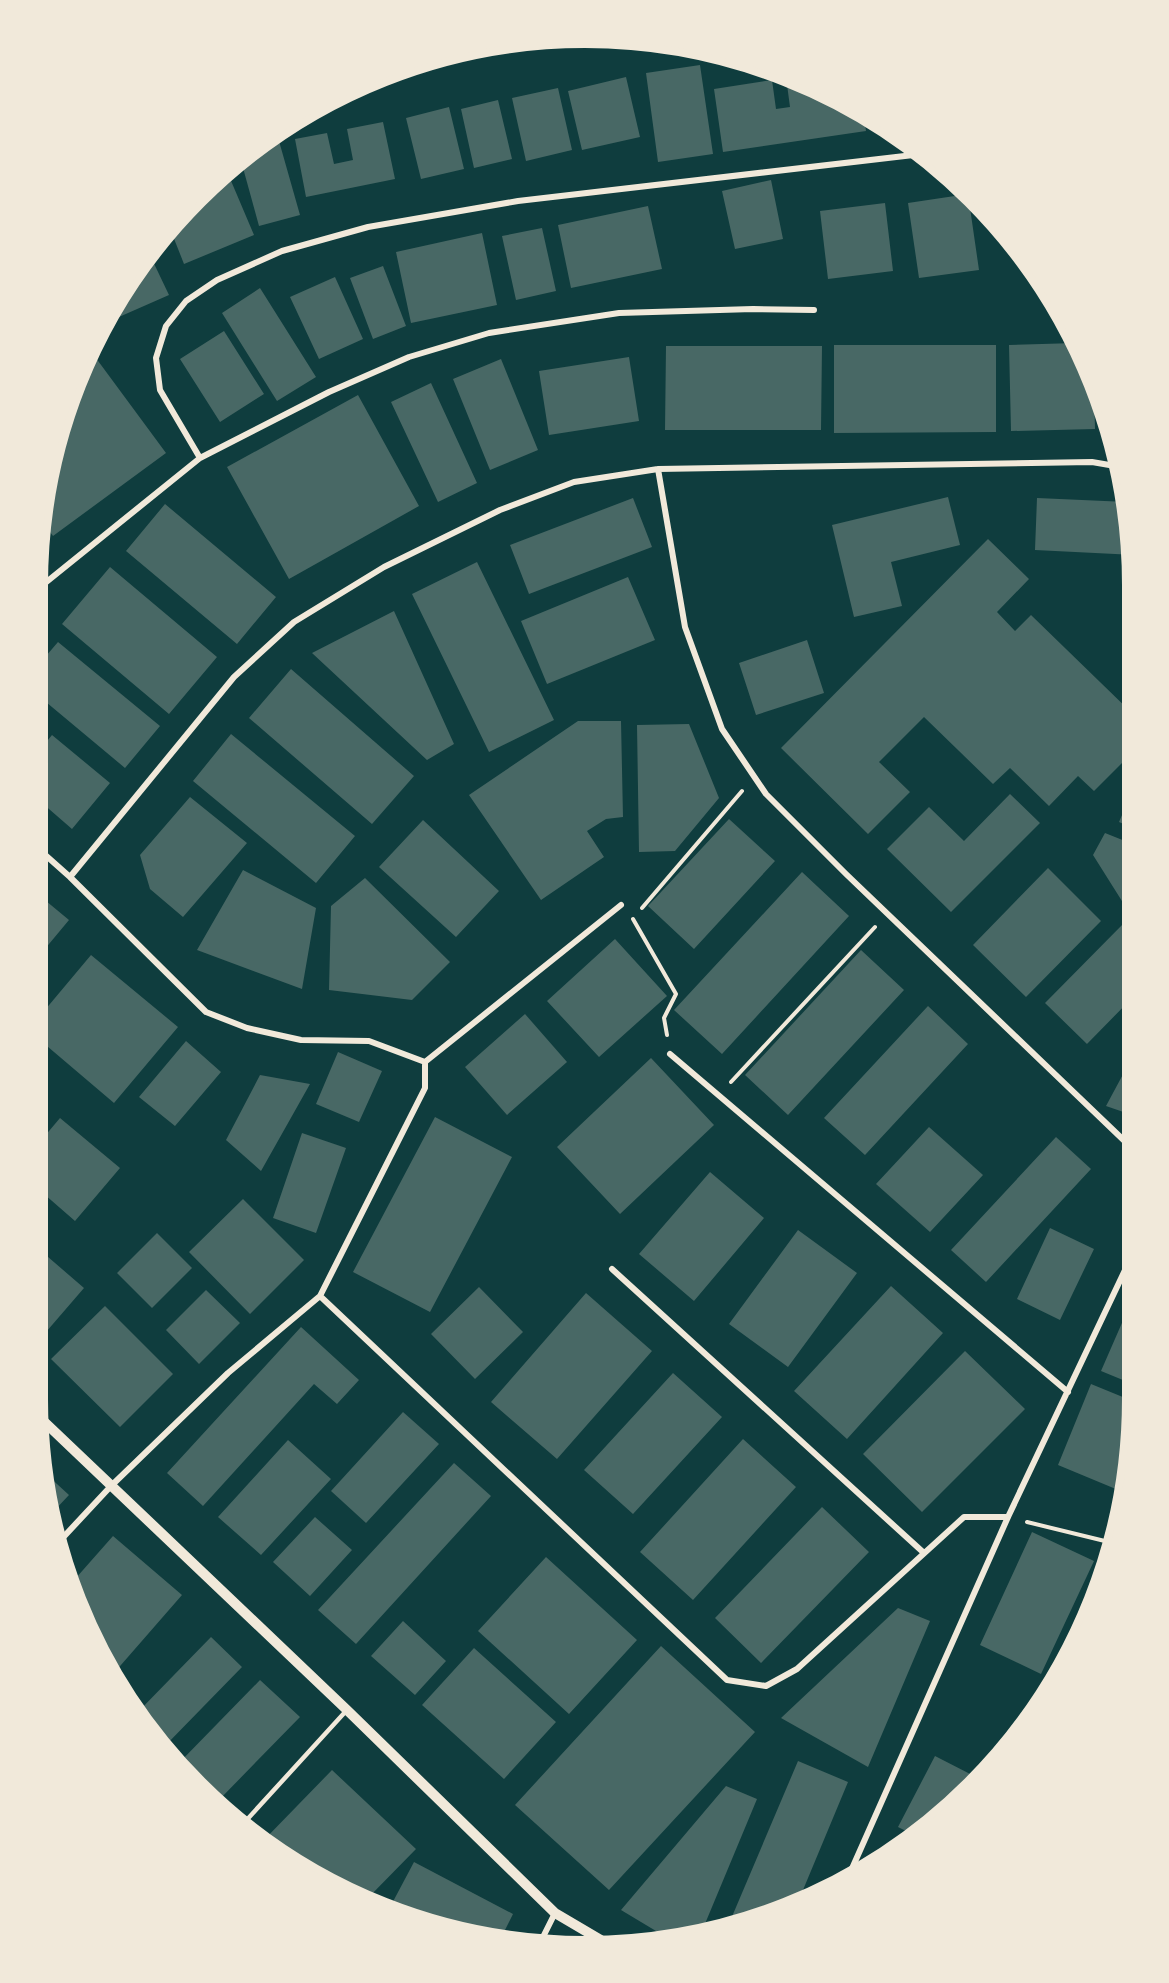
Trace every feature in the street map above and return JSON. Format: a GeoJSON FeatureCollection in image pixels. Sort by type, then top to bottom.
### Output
{"type":"FeatureCollection","features":[{"type":"Feature","properties":{"kind":"street"},"geometry":{"type":"LineString","coordinates":[[200,458],[160,390],[156,358],[166,326],[186,301],[217,280],[282,251],[368,227],[518,201],[914,155]]}},
{"type":"Feature","properties":{"kind":"street"},"geometry":{"type":"LineString","coordinates":[[44,584],[200,458],[329,392],[409,357],[489,333],[619,313],[753,309],[814,310]]}},
{"type":"Feature","properties":{"kind":"street"},"geometry":{"type":"LineString","coordinates":[[70,877],[234,677],[294,622],[384,567],[500,510],[573,482],[658,469],[1092,462],[1112,465]]}},
{"type":"Feature","properties":{"kind":"street"},"geometry":{"type":"LineString","coordinates":[[658,469],[685,627],[722,729],[766,794],[1126,1142]]}},
{"type":"Feature","properties":{"kind":"street"},"geometry":{"type":"LineString","coordinates":[[44,854],[206,1012],[248,1028],[301,1040],[369,1041],[425,1062]]}},
{"type":"Feature","properties":{"kind":"street"},"geometry":{"type":"LineString","coordinates":[[425,1062],[621,905]]}},
{"type":"Feature","properties":{"kind":"street"},"geometry":{"type":"LineString","coordinates":[[670,1054],[1068,1392]]}},
{"type":"Feature","properties":{"kind":"street"},"geometry":{"type":"LineString","coordinates":[[62,1539],[111,1486],[228,1373],[320,1296],[425,1088],[425,1062]]}},
{"type":"Feature","properties":{"kind":"street"},"geometry":{"type":"LineString","coordinates":[[852,1868],[1008,1517],[1126,1268]]}},
{"type":"Feature","properties":{"kind":"street"},"geometry":{"type":"LineString","coordinates":[[612,1269],[924,1553]]}},
{"type":"Feature","properties":{"kind":"street"},"geometry":{"type":"LineString","coordinates":[[320,1296],[727,1680],[766,1686],[797,1669],[964,1517],[1008,1517]]}},
{"type":"Feature","properties":{"kind":"street"},"geometry":{"type":"LineString","coordinates":[[45,1422],[347,1710],[555,1913],[599,1939]]}},
{"type":"Feature","properties":{"kind":"street"},"geometry":{"type":"LineString","coordinates":[[543,1937],[555,1913]]}},
{"type":"Feature","properties":{"kind":"lane"},"geometry":{"type":"LineString","coordinates":[[246,1820],[347,1710]]}},
{"type":"Feature","properties":{"kind":"path"},"geometry":{"type":"LineString","coordinates":[[641,910],[755,777]]}},
{"type":"Feature","properties":{"kind":"path"},"geometry":{"type":"LineString","coordinates":[[719,1096],[887,913]]}},
{"type":"Feature","properties":{"kind":"path"},"geometry":{"type":"LineString","coordinates":[[633,918],[676,994],[664,1018],[670,1054]]}},
{"type":"Feature","properties":{"kind":"path"},"geometry":{"type":"LineString","coordinates":[[1008,1517],[1106,1542]]}},
{"type":"Feature","properties":{"kind":"building"},"geometry":{"type":"Polygon","coordinates":[[[700,65],[713,154],[658,162],[646,73],[700,65]]]}},
{"type":"Feature","properties":{"kind":"building"},"geometry":{"type":"Polygon","coordinates":[[[626,77],[640,137],[582,150],[568,91],[626,77]]]}},
{"type":"Feature","properties":{"kind":"building"},"geometry":{"type":"Polygon","coordinates":[[[772,80],[776,109],[790,107],[787,83],[824,99],[855,116],[865,122],[866,131],[723,152],[714,89],[772,80]]]}},
{"type":"Feature","properties":{"kind":"building"},"geometry":{"type":"Polygon","coordinates":[[[558,88],[572,150],[526,161],[512,98],[558,88]]]}},
{"type":"Feature","properties":{"kind":"building"},"geometry":{"type":"Polygon","coordinates":[[[498,100],[512,159],[474,168],[461,109],[498,100]]]}},
{"type":"Feature","properties":{"kind":"building"},"geometry":{"type":"Polygon","coordinates":[[[449,107],[464,169],[421,179],[406,118],[449,107]]]}},
{"type":"Feature","properties":{"kind":"building"},"geometry":{"type":"Polygon","coordinates":[[[383,122],[395,179],[306,197],[295,139],[327,133],[334,164],[353,160],[347,129],[383,122]]]}},
{"type":"Feature","properties":{"kind":"building"},"geometry":{"type":"Polygon","coordinates":[[[279,141],[300,215],[259,226],[242,166],[272,143],[279,141]]]}},
{"type":"Feature","properties":{"kind":"building"},"geometry":{"type":"Polygon","coordinates":[[[229,177],[254,235],[184,264],[172,235],[202,202],[229,177]]]}},
{"type":"Feature","properties":{"kind":"building"},"geometry":{"type":"Polygon","coordinates":[[[771,180],[783,239],[735,249],[722,191],[771,180]]]}},
{"type":"Feature","properties":{"kind":"building"},"geometry":{"type":"Polygon","coordinates":[[[960,195],[967,202],[970,205],[979,270],[919,278],[908,203],[960,195]]]}},
{"type":"Feature","properties":{"kind":"building"},"geometry":{"type":"Polygon","coordinates":[[[885,203],[893,271],[828,279],[820,211],[885,203]]]}},
{"type":"Feature","properties":{"kind":"building"},"geometry":{"type":"Polygon","coordinates":[[[648,206],[662,269],[571,288],[558,225],[648,206]]]}},
{"type":"Feature","properties":{"kind":"building"},"geometry":{"type":"Polygon","coordinates":[[[542,228],[556,291],[516,300],[502,236],[542,228]]]}},
{"type":"Feature","properties":{"kind":"building"},"geometry":{"type":"Polygon","coordinates":[[[482,233],[497,305],[411,323],[396,252],[482,233]]]}},
{"type":"Feature","properties":{"kind":"building"},"geometry":{"type":"Polygon","coordinates":[[[152,259],[169,295],[113,320],[152,259]]]}},
{"type":"Feature","properties":{"kind":"building"},"geometry":{"type":"Polygon","coordinates":[[[383,266],[406,326],[373,339],[350,278],[383,266]]]}},
{"type":"Feature","properties":{"kind":"building"},"geometry":{"type":"Polygon","coordinates":[[[335,277],[363,339],[319,359],[290,297],[335,277]]]}},
{"type":"Feature","properties":{"kind":"building"},"geometry":{"type":"Polygon","coordinates":[[[260,288],[316,377],[277,401],[222,313],[260,288]]]}},
{"type":"Feature","properties":{"kind":"building"},"geometry":{"type":"Polygon","coordinates":[[[224,331],[264,394],[220,422],[180,359],[224,331]]]}},
{"type":"Feature","properties":{"kind":"building"},"geometry":{"type":"Polygon","coordinates":[[[1069,343],[1094,404],[1095,429],[1011,431],[1009,345],[1069,343]]]}},
{"type":"Feature","properties":{"kind":"building"},"geometry":{"type":"Polygon","coordinates":[[[834,345],[996,345],[996,432],[834,433],[834,345]]]}},
{"type":"Feature","properties":{"kind":"building"},"geometry":{"type":"Polygon","coordinates":[[[666,346],[822,346],[821,430],[665,430],[666,346]]]}},
{"type":"Feature","properties":{"kind":"building"},"geometry":{"type":"Polygon","coordinates":[[[94,356],[166,453],[53,536],[47,527],[48,514],[62,444],[72,411],[94,356]]]}},
{"type":"Feature","properties":{"kind":"building"},"geometry":{"type":"Polygon","coordinates":[[[629,357],[639,421],[549,435],[539,371],[629,357]]]}},
{"type":"Feature","properties":{"kind":"building"},"geometry":{"type":"Polygon","coordinates":[[[501,359],[538,450],[490,470],[453,379],[501,359]]]}},
{"type":"Feature","properties":{"kind":"building"},"geometry":{"type":"Polygon","coordinates":[[[431,383],[477,483],[438,502],[391,402],[431,383]]]}},
{"type":"Feature","properties":{"kind":"building"},"geometry":{"type":"Polygon","coordinates":[[[358,395],[419,506],[289,579],[227,467],[358,395]]]}},
{"type":"Feature","properties":{"kind":"building"},"geometry":{"type":"Polygon","coordinates":[[[948,497],[960,545],[891,562],[902,606],[854,617],[832,525],[948,497]]]}},
{"type":"Feature","properties":{"kind":"building"},"geometry":{"type":"Polygon","coordinates":[[[633,498],[652,547],[529,594],[510,545],[633,498]]]}},
{"type":"Feature","properties":{"kind":"building"},"geometry":{"type":"Polygon","coordinates":[[[1037,498],[1119,502],[1124,554],[1035,550],[1037,498]]]}},
{"type":"Feature","properties":{"kind":"building"},"geometry":{"type":"Polygon","coordinates":[[[165,504],[276,597],[237,644],[126,551],[165,504]]]}},
{"type":"Feature","properties":{"kind":"building"},"geometry":{"type":"Polygon","coordinates":[[[988,539],[1029,579],[997,612],[1015,631],[1031,615],[1126,707],[1126,759],[1094,791],[1078,776],[1049,806],[1010,768],[993,784],[924,717],[879,762],[910,792],[868,834],[781,748],[988,539]]]}},
{"type":"Feature","properties":{"kind":"building"},"geometry":{"type":"Polygon","coordinates":[[[477,562],[554,720],[489,752],[412,594],[477,562]]]}},
{"type":"Feature","properties":{"kind":"building"},"geometry":{"type":"Polygon","coordinates":[[[110,567],[217,657],[169,714],[62,624],[110,567]]]}},
{"type":"Feature","properties":{"kind":"building"},"geometry":{"type":"Polygon","coordinates":[[[628,577],[655,640],[547,684],[521,621],[628,577]]]}},
{"type":"Feature","properties":{"kind":"building"},"geometry":{"type":"Polygon","coordinates":[[[394,611],[454,744],[427,760],[312,653],[394,611]]]}},
{"type":"Feature","properties":{"kind":"building"},"geometry":{"type":"Polygon","coordinates":[[[807,640],[824,693],[756,715],[739,663],[807,640]]]}},
{"type":"Feature","properties":{"kind":"building"},"geometry":{"type":"Polygon","coordinates":[[[58,642],[160,726],[125,768],[44,700],[44,658],[58,642]]]}},
{"type":"Feature","properties":{"kind":"building"},"geometry":{"type":"Polygon","coordinates":[[[291,669],[414,776],[372,824],[249,718],[291,669]]]}},
{"type":"Feature","properties":{"kind":"building"},"geometry":{"type":"Polygon","coordinates":[[[578,721],[621,721],[623,817],[606,819],[587,831],[604,857],[541,900],[469,795],[578,721]]]}},
{"type":"Feature","properties":{"kind":"building"},"geometry":{"type":"Polygon","coordinates":[[[689,724],[719,798],[675,851],[639,852],[637,725],[689,724]]]}},
{"type":"Feature","properties":{"kind":"building"},"geometry":{"type":"Polygon","coordinates":[[[231,734],[355,836],[316,883],[193,781],[231,734]]]}},
{"type":"Feature","properties":{"kind":"building"},"geometry":{"type":"Polygon","coordinates":[[[52,735],[110,783],[72,829],[44,805],[44,745],[52,735]]]}},
{"type":"Feature","properties":{"kind":"building"},"geometry":{"type":"Polygon","coordinates":[[[1010,794],[1040,823],[951,912],[887,849],[929,807],[964,841],[1010,794]]]}},
{"type":"Feature","properties":{"kind":"building"},"geometry":{"type":"Polygon","coordinates":[[[190,797],[247,843],[183,917],[150,889],[140,855],[190,797]]]}},
{"type":"Feature","properties":{"kind":"building"},"geometry":{"type":"Polygon","coordinates":[[[1126,806],[1126,825],[1119,822],[1126,806]]]}},
{"type":"Feature","properties":{"kind":"building"},"geometry":{"type":"Polygon","coordinates":[[[729,819],[775,861],[694,949],[648,906],[729,819]]]}},
{"type":"Feature","properties":{"kind":"building"},"geometry":{"type":"Polygon","coordinates":[[[423,820],[499,891],[456,937],[379,867],[423,820]]]}},
{"type":"Feature","properties":{"kind":"building"},"geometry":{"type":"Polygon","coordinates":[[[1105,833],[1126,841],[1126,907],[1093,855],[1105,833]]]}},
{"type":"Feature","properties":{"kind":"building"},"geometry":{"type":"Polygon","coordinates":[[[1048,868],[1101,921],[1026,997],[973,945],[1048,868]]]}},
{"type":"Feature","properties":{"kind":"building"},"geometry":{"type":"Polygon","coordinates":[[[243,870],[316,908],[302,989],[197,950],[243,870]]]}},
{"type":"Feature","properties":{"kind":"building"},"geometry":{"type":"Polygon","coordinates":[[[802,872],[849,916],[722,1054],[674,1010],[802,872]]]}},
{"type":"Feature","properties":{"kind":"building"},"geometry":{"type":"Polygon","coordinates":[[[365,878],[450,962],[412,1000],[329,990],[331,906],[365,878]]]}},
{"type":"Feature","properties":{"kind":"building"},"geometry":{"type":"Polygon","coordinates":[[[44,899],[69,920],[44,950],[44,899]]]}},
{"type":"Feature","properties":{"kind":"building"},"geometry":{"type":"Polygon","coordinates":[[[1123,924],[1126,927],[1126,1004],[1087,1044],[1045,1003],[1123,924]]]}},
{"type":"Feature","properties":{"kind":"building"},"geometry":{"type":"Polygon","coordinates":[[[615,939],[667,996],[599,1057],[547,1001],[615,939]]]}},
{"type":"Feature","properties":{"kind":"building"},"geometry":{"type":"Polygon","coordinates":[[[861,950],[904,990],[788,1115],[745,1075],[861,950]]]}},
{"type":"Feature","properties":{"kind":"building"},"geometry":{"type":"Polygon","coordinates":[[[91,955],[178,1027],[114,1103],[44,1044],[44,1011],[91,955]]]}},
{"type":"Feature","properties":{"kind":"building"},"geometry":{"type":"Polygon","coordinates":[[[928,1006],[968,1044],[865,1155],[824,1118],[928,1006]]]}},
{"type":"Feature","properties":{"kind":"building"},"geometry":{"type":"Polygon","coordinates":[[[525,1014],[567,1062],[507,1115],[465,1067],[525,1014]]]}},
{"type":"Feature","properties":{"kind":"building"},"geometry":{"type":"Polygon","coordinates":[[[186,1041],[221,1072],[175,1126],[139,1097],[186,1041]]]}},
{"type":"Feature","properties":{"kind":"building"},"geometry":{"type":"Polygon","coordinates":[[[338,1052],[382,1071],[359,1122],[316,1104],[338,1052]]]}},
{"type":"Feature","properties":{"kind":"building"},"geometry":{"type":"Polygon","coordinates":[[[651,1058],[714,1125],[620,1214],[557,1147],[651,1058]]]}},
{"type":"Feature","properties":{"kind":"building"},"geometry":{"type":"Polygon","coordinates":[[[1126,1069],[1126,1113],[1106,1106],[1126,1069]]]}},
{"type":"Feature","properties":{"kind":"building"},"geometry":{"type":"Polygon","coordinates":[[[260,1075],[310,1084],[261,1171],[226,1140],[260,1075]]]}},
{"type":"Feature","properties":{"kind":"building"},"geometry":{"type":"Polygon","coordinates":[[[435,1117],[512,1157],[430,1312],[353,1272],[435,1117]]]}},
{"type":"Feature","properties":{"kind":"building"},"geometry":{"type":"Polygon","coordinates":[[[60,1118],[120,1168],[75,1221],[44,1194],[44,1137],[60,1118]]]}},
{"type":"Feature","properties":{"kind":"building"},"geometry":{"type":"Polygon","coordinates":[[[929,1127],[983,1175],[930,1232],[876,1184],[929,1127]]]}},
{"type":"Feature","properties":{"kind":"building"},"geometry":{"type":"Polygon","coordinates":[[[302,1133],[346,1148],[316,1233],[273,1218],[302,1133]]]}},
{"type":"Feature","properties":{"kind":"building"},"geometry":{"type":"Polygon","coordinates":[[[1056,1137],[1091,1169],[986,1282],[951,1250],[1056,1137]]]}},
{"type":"Feature","properties":{"kind":"building"},"geometry":{"type":"Polygon","coordinates":[[[710,1172],[764,1218],[694,1301],[639,1254],[710,1172]]]}},
{"type":"Feature","properties":{"kind":"building"},"geometry":{"type":"Polygon","coordinates":[[[243,1199],[304,1260],[250,1314],[189,1252],[243,1199]]]}},
{"type":"Feature","properties":{"kind":"building"},"geometry":{"type":"Polygon","coordinates":[[[1050,1228],[1094,1249],[1060,1320],[1017,1299],[1050,1228]]]}},
{"type":"Feature","properties":{"kind":"building"},"geometry":{"type":"Polygon","coordinates":[[[798,1230],[857,1273],[788,1367],[729,1324],[798,1230]]]}},
{"type":"Feature","properties":{"kind":"building"},"geometry":{"type":"Polygon","coordinates":[[[157,1233],[192,1268],[152,1308],[117,1273],[157,1233]]]}},
{"type":"Feature","properties":{"kind":"building"},"geometry":{"type":"Polygon","coordinates":[[[44,1253],[84,1288],[44,1334],[44,1253]]]}},
{"type":"Feature","properties":{"kind":"building"},"geometry":{"type":"Polygon","coordinates":[[[891,1286],[943,1333],[847,1439],[794,1391],[891,1286]]]}},
{"type":"Feature","properties":{"kind":"building"},"geometry":{"type":"Polygon","coordinates":[[[479,1287],[523,1332],[475,1379],[431,1334],[479,1287]]]}},
{"type":"Feature","properties":{"kind":"building"},"geometry":{"type":"Polygon","coordinates":[[[206,1290],[240,1323],[199,1364],[166,1330],[206,1290]]]}},
{"type":"Feature","properties":{"kind":"building"},"geometry":{"type":"Polygon","coordinates":[[[586,1293],[652,1351],[557,1459],[491,1402],[586,1293]]]}},
{"type":"Feature","properties":{"kind":"building"},"geometry":{"type":"Polygon","coordinates":[[[105,1306],[173,1374],[120,1427],[51,1359],[105,1306]]]}},
{"type":"Feature","properties":{"kind":"building"},"geometry":{"type":"Polygon","coordinates":[[[1126,1314],[1126,1381],[1101,1371],[1126,1314]]]}},
{"type":"Feature","properties":{"kind":"building"},"geometry":{"type":"Polygon","coordinates":[[[301,1327],[359,1380],[337,1404],[314,1384],[203,1506],[167,1473],[301,1327]]]}},
{"type":"Feature","properties":{"kind":"building"},"geometry":{"type":"Polygon","coordinates":[[[965,1351],[1025,1409],[922,1512],[863,1454],[965,1351]]]}},
{"type":"Feature","properties":{"kind":"building"},"geometry":{"type":"Polygon","coordinates":[[[673,1373],[722,1417],[633,1514],[584,1470],[673,1373]]]}},
{"type":"Feature","properties":{"kind":"building"},"geometry":{"type":"Polygon","coordinates":[[[1091,1384],[1126,1398],[1117,1490],[1058,1465],[1091,1384]]]}},
{"type":"Feature","properties":{"kind":"building"},"geometry":{"type":"Polygon","coordinates":[[[403,1412],[439,1444],[366,1523],[331,1491],[403,1412]]]}},
{"type":"Feature","properties":{"kind":"building"},"geometry":{"type":"Polygon","coordinates":[[[743,1439],[796,1487],[693,1600],[640,1552],[743,1439]]]}},
{"type":"Feature","properties":{"kind":"building"},"geometry":{"type":"Polygon","coordinates":[[[288,1440],[331,1479],[261,1555],[218,1517],[288,1440]]]}},
{"type":"Feature","properties":{"kind":"building"},"geometry":{"type":"Polygon","coordinates":[[[454,1463],[491,1496],[356,1644],[318,1610],[454,1463]]]}},
{"type":"Feature","properties":{"kind":"building"},"geometry":{"type":"Polygon","coordinates":[[[49,1477],[69,1495],[55,1510],[49,1477]]]}},
{"type":"Feature","properties":{"kind":"building"},"geometry":{"type":"Polygon","coordinates":[[[822,1507],[869,1552],[761,1663],[715,1618],[822,1507]]]}},
{"type":"Feature","properties":{"kind":"building"},"geometry":{"type":"Polygon","coordinates":[[[315,1517],[352,1550],[310,1596],[273,1562],[315,1517]]]}},
{"type":"Feature","properties":{"kind":"building"},"geometry":{"type":"Polygon","coordinates":[[[1032,1532],[1094,1561],[1041,1674],[980,1645],[1032,1532]]]}},
{"type":"Feature","properties":{"kind":"building"},"geometry":{"type":"Polygon","coordinates":[[[113,1536],[182,1595],[117,1670],[99,1638],[75,1579],[113,1536]]]}},
{"type":"Feature","properties":{"kind":"building"},"geometry":{"type":"Polygon","coordinates":[[[546,1557],[637,1640],[569,1714],[478,1631],[546,1557]]]}},
{"type":"Feature","properties":{"kind":"building"},"geometry":{"type":"Polygon","coordinates":[[[898,1608],[930,1621],[868,1767],[781,1718],[898,1608]]]}},
{"type":"Feature","properties":{"kind":"building"},"geometry":{"type":"Polygon","coordinates":[[[403,1621],[446,1661],[415,1695],[371,1656],[403,1621]]]}},
{"type":"Feature","properties":{"kind":"building"},"geometry":{"type":"Polygon","coordinates":[[[211,1637],[242,1667],[168,1743],[141,1708],[211,1637]]]}},
{"type":"Feature","properties":{"kind":"building"},"geometry":{"type":"Polygon","coordinates":[[[661,1646],[755,1732],[609,1890],[515,1805],[661,1646]]]}},
{"type":"Feature","properties":{"kind":"building"},"geometry":{"type":"Polygon","coordinates":[[[474,1648],[556,1722],[504,1779],[422,1705],[474,1648]]]}},
{"type":"Feature","properties":{"kind":"building"},"geometry":{"type":"Polygon","coordinates":[[[260,1680],[300,1717],[221,1798],[182,1760],[260,1680]]]}},
{"type":"Feature","properties":{"kind":"building"},"geometry":{"type":"Polygon","coordinates":[[[935,1756],[972,1775],[914,1828],[908,1832],[898,1827],[935,1756]]]}},
{"type":"Feature","properties":{"kind":"building"},"geometry":{"type":"Polygon","coordinates":[[[798,1761],[848,1782],[801,1894],[731,1919],[798,1761]]]}},
{"type":"Feature","properties":{"kind":"building"},"geometry":{"type":"Polygon","coordinates":[[[332,1770],[416,1849],[371,1895],[314,1867],[267,1837],[332,1770]]]}},
{"type":"Feature","properties":{"kind":"building"},"geometry":{"type":"Polygon","coordinates":[[[726,1786],[757,1799],[704,1926],[661,1934],[621,1910],[726,1786]]]}},
{"type":"Feature","properties":{"kind":"building"},"geometry":{"type":"Polygon","coordinates":[[[414,1862],[513,1914],[503,1933],[444,1921],[392,1904],[414,1862]]]}}]}
